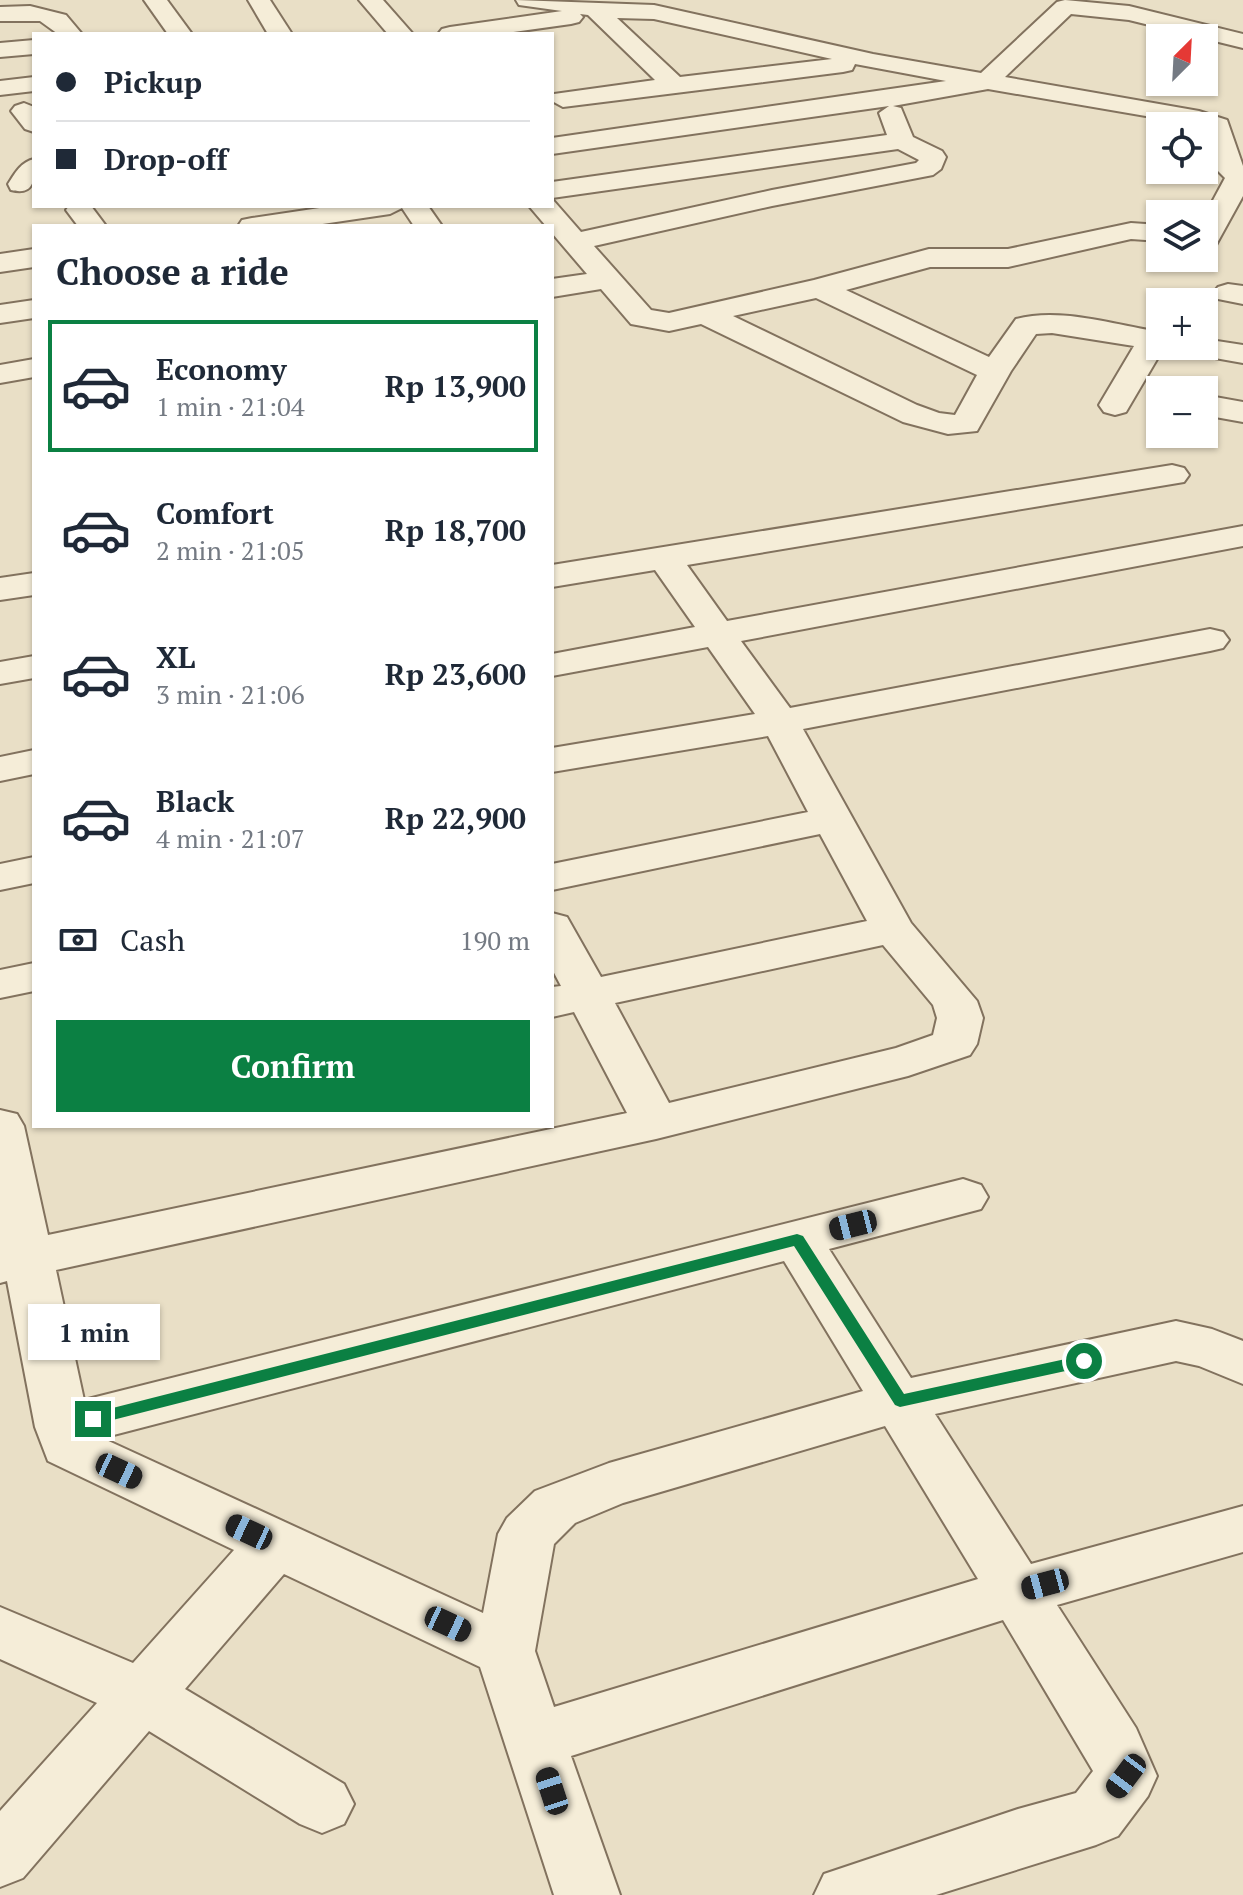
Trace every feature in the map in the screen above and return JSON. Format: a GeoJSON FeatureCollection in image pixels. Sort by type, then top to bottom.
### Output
{"type":"FeatureCollection","features":[{"type":"Feature","properties":{"kind":"street"},"geometry":{"type":"LineString","coordinates":[[155,0],[179,32]]}},
{"type":"Feature","properties":{"kind":"street"},"geometry":{"type":"LineString","coordinates":[[259,0],[279,32]]}},
{"type":"Feature","properties":{"kind":"street"},"geometry":{"type":"LineString","coordinates":[[370,0],[399,32]]}},
{"type":"Feature","properties":{"kind":"street"},"geometry":{"type":"LineString","coordinates":[[527,0],[602,8],[651,6],[873,61],[1082,97],[1235,152],[1218,221]]}},
{"type":"Feature","properties":{"kind":"street"},"geometry":{"type":"LineString","coordinates":[[554,146],[887,99],[985,82],[1065,7],[1086,7],[1157,20],[1243,41]]}},
{"type":"Feature","properties":{"kind":"street"},"geometry":{"type":"LineString","coordinates":[[481,32],[512,30],[602,8]]}},
{"type":"Feature","properties":{"kind":"street"},"geometry":{"type":"LineString","coordinates":[[602,8],[673,84]]}},
{"type":"Feature","properties":{"kind":"street"},"geometry":{"type":"LineString","coordinates":[[459,9],[471,20],[512,30]]}},
{"type":"Feature","properties":{"kind":"street"},"geometry":{"type":"LineString","coordinates":[[0,14],[32,12],[50,16],[66,24],[69,32]]}},
{"type":"Feature","properties":{"kind":"street"},"geometry":{"type":"LineString","coordinates":[[747,31],[744,39],[746,55],[768,73]]}},
{"type":"Feature","properties":{"kind":"street"},"geometry":{"type":"LineString","coordinates":[[0,50],[32,47]]}},
{"type":"Feature","properties":{"kind":"street"},"geometry":{"type":"LineString","coordinates":[[558,91],[673,84],[873,61]]}},
{"type":"Feature","properties":{"kind":"street"},"geometry":{"type":"LineString","coordinates":[[0,88],[32,84]]}},
{"type":"Feature","properties":{"kind":"street"},"geometry":{"type":"LineString","coordinates":[[558,91],[597,139]]}},
{"type":"Feature","properties":{"kind":"street"},"geometry":{"type":"LineString","coordinates":[[887,99],[902,141]]}},
{"type":"Feature","properties":{"kind":"street"},"geometry":{"type":"LineString","coordinates":[[554,190],[902,141],[933,157],[932,163],[924,169],[563,233]]}},
{"type":"Feature","properties":{"kind":"street"},"geometry":{"type":"LineString","coordinates":[[266,224],[376,208]]}},
{"type":"Feature","properties":{"kind":"street"},"geometry":{"type":"LineString","coordinates":[[544,208],[563,233],[642,318],[669,322],[819,288],[929,258],[1008,258],[1131,231],[1146,232]]}},
{"type":"Feature","properties":{"kind":"street"},"geometry":{"type":"LineString","coordinates":[[0,263],[32,258]]}},
{"type":"Feature","properties":{"kind":"street"},"geometry":{"type":"LineString","coordinates":[[554,288],[609,279]]}},
{"type":"Feature","properties":{"kind":"street"},"geometry":{"type":"LineString","coordinates":[[819,288],[995,371]]}},
{"type":"Feature","properties":{"kind":"street"},"geometry":{"type":"LineString","coordinates":[[0,314],[32,309]]}},
{"type":"Feature","properties":{"kind":"street"},"geometry":{"type":"LineString","coordinates":[[704,314],[897,408],[926,421],[947,426],[966,424],[995,371],[1027,325],[1038,323],[1146,339]]}},
{"type":"Feature","properties":{"kind":"street"},"geometry":{"type":"LineString","coordinates":[[1218,350],[1243,354]]}},
{"type":"Feature","properties":{"kind":"street"},"geometry":{"type":"LineString","coordinates":[[1146,356],[1120,397],[1146,396]]}},
{"type":"Feature","properties":{"kind":"street"},"geometry":{"type":"LineString","coordinates":[[0,374],[32,368]]}},
{"type":"Feature","properties":{"kind":"street"},"geometry":{"type":"LineString","coordinates":[[1218,408],[1243,412]]}},
{"type":"Feature","properties":{"kind":"street"},"geometry":{"type":"LineString","coordinates":[[554,576],[1172,475]]}},
{"type":"Feature","properties":{"kind":"street"},"geometry":{"type":"LineString","coordinates":[[554,665],[1243,536]]}},
{"type":"Feature","properties":{"kind":"street"},"geometry":{"type":"LineString","coordinates":[[14,1261],[656,1123],[908,1061],[954,1044],[960,1018],[954,1001],[893,929],[780,722],[665,559]]}},
{"type":"Feature","properties":{"kind":"street"},"geometry":{"type":"LineString","coordinates":[[0,589],[32,584]]}},
{"type":"Feature","properties":{"kind":"street"},"geometry":{"type":"LineString","coordinates":[[554,760],[780,722],[1210,640]]}},
{"type":"Feature","properties":{"kind":"street"},"geometry":{"type":"LineString","coordinates":[[0,673],[32,667]]}},
{"type":"Feature","properties":{"kind":"street"},"geometry":{"type":"LineString","coordinates":[[0,769],[32,762]]}},
{"type":"Feature","properties":{"kind":"street"},"geometry":{"type":"LineString","coordinates":[[554,877],[832,819]]}},
{"type":"Feature","properties":{"kind":"street"},"geometry":{"type":"LineString","coordinates":[[0,877],[32,870]]}},
{"type":"Feature","properties":{"kind":"street"},"geometry":{"type":"LineString","coordinates":[[570,998],[893,929]]}},
{"type":"Feature","properties":{"kind":"street"},"geometry":{"type":"LineString","coordinates":[[554,935],[570,998],[656,1123]]}},
{"type":"Feature","properties":{"kind":"street"},"geometry":{"type":"LineString","coordinates":[[0,984],[32,977]]}},
{"type":"Feature","properties":{"kind":"street"},"geometry":{"type":"LineString","coordinates":[[9,1129],[14,1261],[67,1446],[505,1651]]}},
{"type":"Feature","properties":{"kind":"street"},"geometry":{"type":"LineString","coordinates":[[62,1427],[963,1197]]}},
{"type":"Feature","properties":{"kind":"street"},"geometry":{"type":"LineString","coordinates":[[797,1240],[1114,1747],[1126,1776],[1096,1816],[1018,1838],[847,1895]]}},
{"type":"Feature","properties":{"kind":"street"},"geometry":{"type":"LineString","coordinates":[[587,1895],[505,1651],[527,1534],[555,1507],[609,1485],[900,1401],[1176,1341],[1212,1349],[1243,1364]]}},
{"type":"Feature","properties":{"kind":"street"},"geometry":{"type":"LineString","coordinates":[[535,1740],[1016,1592],[1243,1529]]}},
{"type":"Feature","properties":{"kind":"street"},"geometry":{"type":"LineString","coordinates":[[0,1857],[275,1544]]}},
{"type":"Feature","properties":{"kind":"street"},"geometry":{"type":"LineString","coordinates":[[0,1632],[142,1695],[322,1804]]}},
{"type":"Feature","properties":{"kind":"route"},"geometry":{"type":"LineString","coordinates":[[93,1419],[797,1240],[900,1401],[1084,1361]]}}]}
